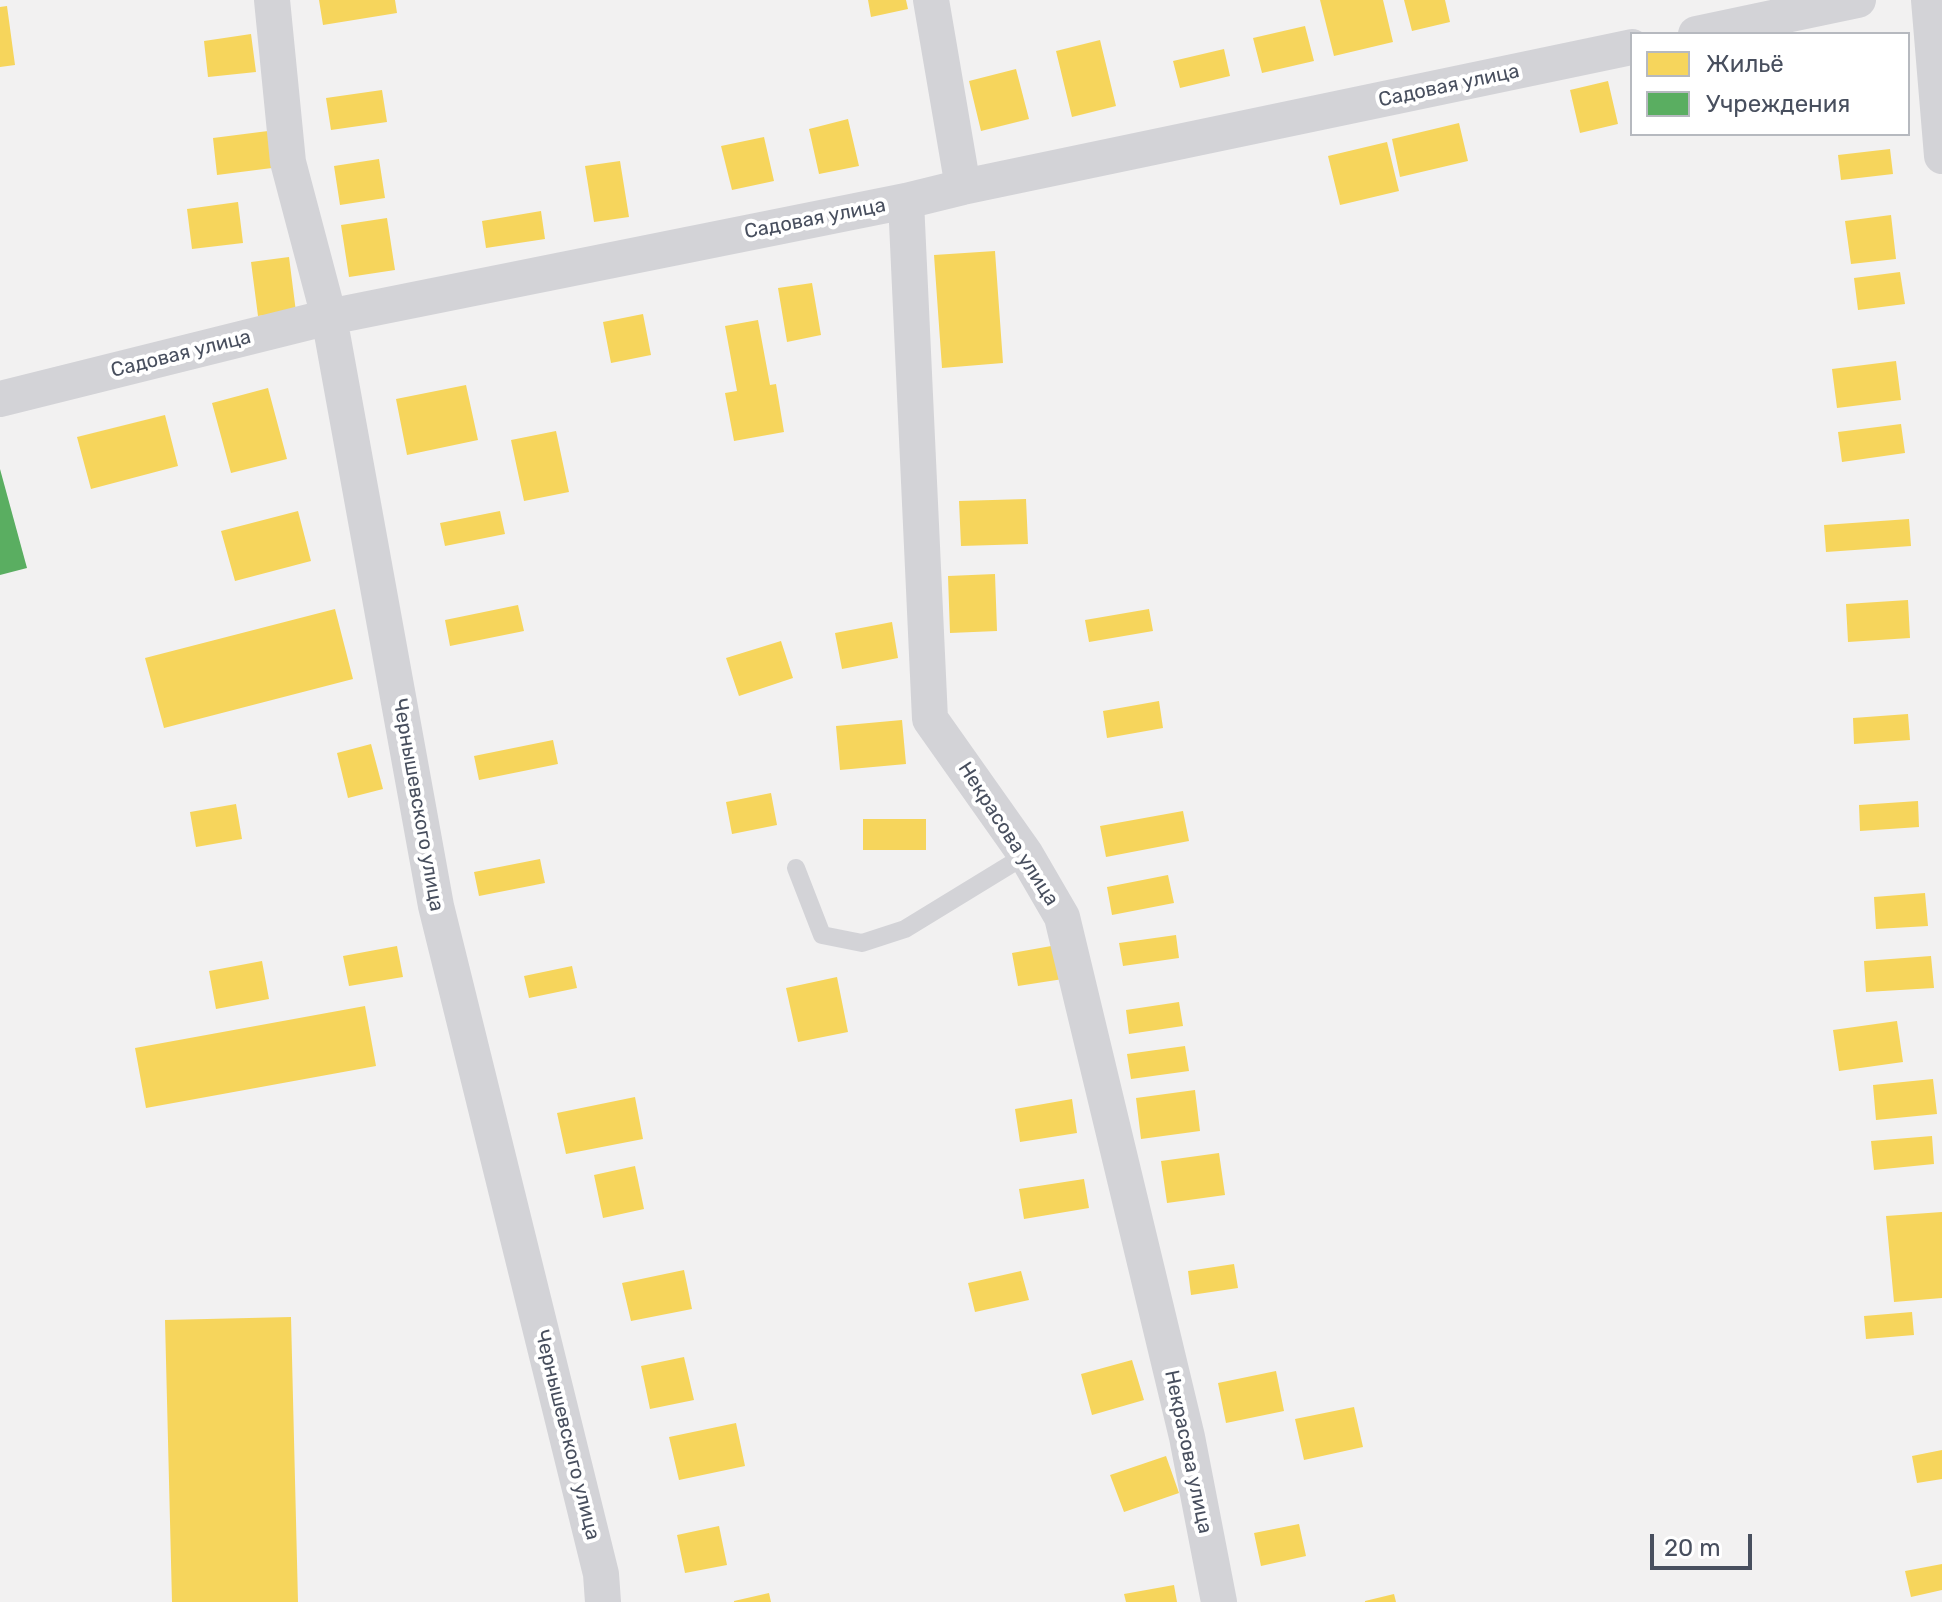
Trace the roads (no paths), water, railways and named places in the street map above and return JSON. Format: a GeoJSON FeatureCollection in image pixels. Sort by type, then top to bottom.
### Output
{"type":"FeatureCollection","features":[{"type":"Feature","properties":{"kind":"street","name":"Чернышевского улица"},"geometry":{"type":"LineString","coordinates":[[272,0],[288,162],[329,317],[436,906],[601,1574],[603,1602]]}},
{"type":"Feature","properties":{"kind":"street"},"geometry":{"type":"LineString","coordinates":[[931,0],[963,187]]}},
{"type":"Feature","properties":{"kind":"street"},"geometry":{"type":"LineString","coordinates":[[1706,32],[1858,0]]}},
{"type":"Feature","properties":{"kind":"street"},"geometry":{"type":"LineString","coordinates":[[1929,0],[1942,156]]}},
{"type":"Feature","properties":{"kind":"street","name":"Садовая улица"},"geometry":{"type":"LineString","coordinates":[[0,399],[329,317],[906,201],[1630,47]]}},
{"type":"Feature","properties":{"kind":"street","name":"Некрасова улица"},"geometry":{"type":"LineString","coordinates":[[906,201],[930,719],[1026,855],[1062,917],[1187,1437],[1219,1602]]}},
{"type":"Feature","properties":{"kind":"lane"},"geometry":{"type":"LineString","coordinates":[[796,868],[822,935],[862,943],[905,929],[1026,855]]}}]}
